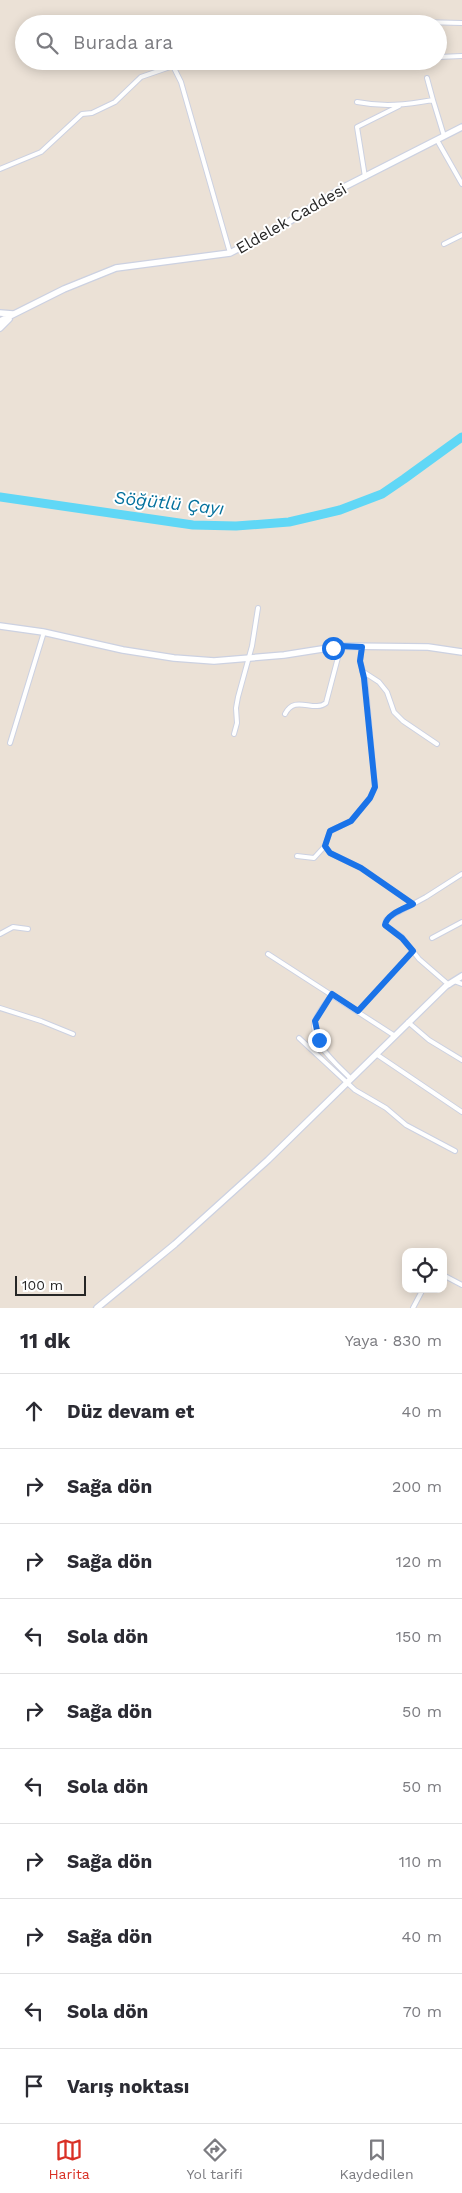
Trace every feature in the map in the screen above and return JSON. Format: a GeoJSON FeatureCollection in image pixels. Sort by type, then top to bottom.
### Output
{"type":"FeatureCollection","features":[{"type":"Feature","properties":{"kind":"street"},"geometry":{"type":"LineString","coordinates":[[447,23],[462,23]]}},
{"type":"Feature","properties":{"kind":"street"},"geometry":{"type":"LineString","coordinates":[[447,57],[462,56]]}},
{"type":"Feature","properties":{"kind":"street"},"geometry":{"type":"LineString","coordinates":[[0,168],[41,152],[82,114],[92,113],[115,102],[142,77],[162,70]]}},
{"type":"Feature","properties":{"kind":"street"},"geometry":{"type":"LineString","coordinates":[[175,70],[181,82],[230,253]]}},
{"type":"Feature","properties":{"kind":"street"},"geometry":{"type":"LineString","coordinates":[[427,78],[444,136]]}},
{"type":"Feature","properties":{"kind":"street"},"geometry":{"type":"LineString","coordinates":[[357,102],[375,106],[399,106],[433,100]]}},
{"type":"Feature","properties":{"kind":"street"},"geometry":{"type":"LineString","coordinates":[[365,177],[357,127],[399,106]]}},
{"type":"Feature","properties":{"kind":"street","name":"Eldelek Caddesi"},"geometry":{"type":"LineString","coordinates":[[0,321],[64,289],[116,268],[230,253],[279,228],[344,187],[462,127]]}},
{"type":"Feature","properties":{"kind":"street"},"geometry":{"type":"LineString","coordinates":[[437,140],[462,184]]}},
{"type":"Feature","properties":{"kind":"street"},"geometry":{"type":"LineString","coordinates":[[444,244],[462,235]]}},
{"type":"Feature","properties":{"kind":"street"},"geometry":{"type":"LineString","coordinates":[[0,313],[15,314]]}},
{"type":"Feature","properties":{"kind":"street"},"geometry":{"type":"LineString","coordinates":[[0,328],[15,314]]}},
{"type":"Feature","properties":{"kind":"street"},"geometry":{"type":"LineString","coordinates":[[234,734],[238,723],[236,708],[238,697],[249,657],[258,608]]}},
{"type":"Feature","properties":{"kind":"street"},"geometry":{"type":"LineString","coordinates":[[0,626],[44,632],[123,650],[174,658],[214,661],[284,656],[341,646],[428,647],[462,652]]}},
{"type":"Feature","properties":{"kind":"street"},"geometry":{"type":"LineString","coordinates":[[10,742],[44,632]]}},
{"type":"Feature","properties":{"kind":"street"},"geometry":{"type":"LineString","coordinates":[[285,714],[289,708],[296,704],[320,706],[326,703],[341,646]]}},
{"type":"Feature","properties":{"kind":"street"},"geometry":{"type":"LineString","coordinates":[[297,856],[314,858],[325,846],[330,831],[351,821],[370,798],[375,787],[366,687],[360,661],[362,647]]}},
{"type":"Feature","properties":{"kind":"street"},"geometry":{"type":"LineString","coordinates":[[362,670],[368,673],[387,692],[394,712],[403,721],[437,744]]}},
{"type":"Feature","properties":{"kind":"street"},"geometry":{"type":"LineString","coordinates":[[325,846],[330,853],[361,868],[413,904]]}},
{"type":"Feature","properties":{"kind":"street"},"geometry":{"type":"LineString","coordinates":[[462,874],[391,916],[386,920],[385,925],[402,938],[425,965],[451,983],[462,984]]}},
{"type":"Feature","properties":{"kind":"street"},"geometry":{"type":"LineString","coordinates":[[432,938],[462,922]]}},
{"type":"Feature","properties":{"kind":"street"},"geometry":{"type":"LineString","coordinates":[[0,934],[13,927],[28,929]]}},
{"type":"Feature","properties":{"kind":"street"},"geometry":{"type":"LineString","coordinates":[[358,1011],[413,951]]}},
{"type":"Feature","properties":{"kind":"street"},"geometry":{"type":"LineString","coordinates":[[268,954],[394,1036]]}},
{"type":"Feature","properties":{"kind":"street"},"geometry":{"type":"LineString","coordinates":[[97,1308],[175,1244],[268,1160],[408,1022],[451,983],[462,976]]}},
{"type":"Feature","properties":{"kind":"street"},"geometry":{"type":"LineString","coordinates":[[332,994],[315,1021],[316,1032],[322,1048],[349,1081]]}},
{"type":"Feature","properties":{"kind":"street"},"geometry":{"type":"LineString","coordinates":[[0,1008],[42,1021],[73,1034]]}},
{"type":"Feature","properties":{"kind":"street"},"geometry":{"type":"LineString","coordinates":[[408,1022],[430,1040],[462,1060]]}},
{"type":"Feature","properties":{"kind":"street"},"geometry":{"type":"LineString","coordinates":[[299,1038],[349,1081],[406,1125],[455,1151]]}},
{"type":"Feature","properties":{"kind":"street"},"geometry":{"type":"LineString","coordinates":[[376,1054],[462,1112]]}},
{"type":"Feature","properties":{"kind":"street"},"geometry":{"type":"LineString","coordinates":[[447,1277],[462,1285]]}},
{"type":"Feature","properties":{"kind":"street"},"geometry":{"type":"LineString","coordinates":[[413,1308],[421,1293]]}},
{"type":"Feature","properties":{"kind":"waterway","name":"Söğütlü Çayı"},"geometry":{"type":"LineString","coordinates":[[0,497],[193,525],[236,526],[289,522],[340,510],[382,494],[462,437]]}},
{"type":"Feature","properties":{"kind":"route"},"geometry":{"type":"LineString","coordinates":[[319,1040],[315,1021],[332,994],[358,1011],[413,951],[397,933],[385,925],[386,920],[391,916],[413,904],[361,868],[330,853],[325,846],[330,831],[351,821],[370,798],[375,787],[364,678],[360,661],[362,647],[341,646],[333,648]]}}]}
